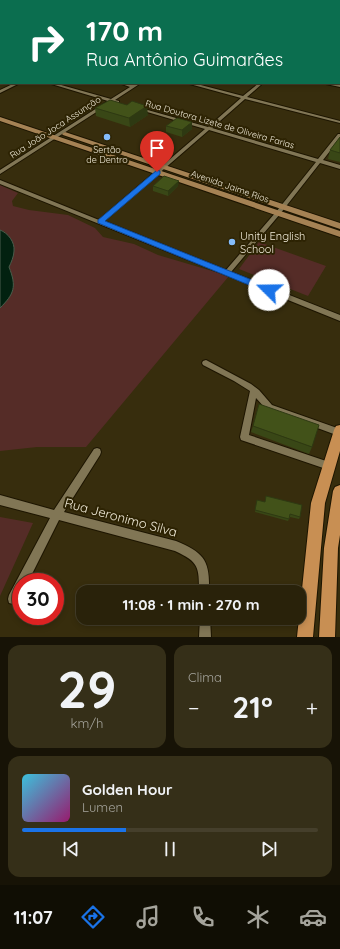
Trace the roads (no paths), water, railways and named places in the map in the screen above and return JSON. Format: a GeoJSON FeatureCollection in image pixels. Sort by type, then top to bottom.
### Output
{"type":"FeatureCollection","features":[{"type":"Feature","properties":{"kind":"main road"},"geometry":{"type":"LineString","coordinates":[[306,592],[318,503],[340,431]]}},
{"type":"Feature","properties":{"kind":"main road"},"geometry":{"type":"LineString","coordinates":[[327,637],[331,548],[340,490]]}},
{"type":"Feature","properties":{"kind":"main road"},"geometry":{"type":"LineString","coordinates":[[303,625],[304,637]]}},
{"type":"Feature","properties":{"kind":"street"},"geometry":{"type":"LineString","coordinates":[[0,92],[16,84]]}},
{"type":"Feature","properties":{"kind":"street"},"geometry":{"type":"LineString","coordinates":[[53,84],[126,105]]}},
{"type":"Feature","properties":{"kind":"street"},"geometry":{"type":"LineString","coordinates":[[123,84],[133,87]]}},
{"type":"Feature","properties":{"kind":"street","name":"Rua João Joca Assunção"},"geometry":{"type":"LineString","coordinates":[[0,172],[138,84]]}},
{"type":"Feature","properties":{"kind":"street"},"geometry":{"type":"LineString","coordinates":[[192,84],[340,122]]}},
{"type":"Feature","properties":{"kind":"street"},"geometry":{"type":"LineString","coordinates":[[100,222],[260,84]]}},
{"type":"Feature","properties":{"kind":"street","name":"Rua Doutora Lizete de Oliveira Farias"},"geometry":{"type":"LineString","coordinates":[[134,107],[340,167]]}},
{"type":"Feature","properties":{"kind":"street","name":"Avenida Jaime Rios"},"geometry":{"type":"LineString","coordinates":[[0,113],[164,166],[340,234]]}},
{"type":"Feature","properties":{"kind":"street","name":"Avenida Jaime Rios"},"geometry":{"type":"LineString","coordinates":[[0,119],[157,172],[281,210],[340,226]]}},
{"type":"Feature","properties":{"kind":"street"},"geometry":{"type":"LineString","coordinates":[[12,123],[19,119]]}},
{"type":"Feature","properties":{"kind":"street"},"geometry":{"type":"LineString","coordinates":[[227,273],[281,210],[340,136]]}},
{"type":"Feature","properties":{"kind":"street"},"geometry":{"type":"LineString","coordinates":[[0,182],[340,318]]}},
{"type":"Feature","properties":{"kind":"street"},"geometry":{"type":"LineString","coordinates":[[206,363],[254,390],[269,407],[340,431]]}},
{"type":"Feature","properties":{"kind":"street"},"geometry":{"type":"LineString","coordinates":[[254,390],[244,437],[329,466]]}},
{"type":"Feature","properties":{"kind":"street"},"geometry":{"type":"LineString","coordinates":[[26,573],[58,514],[97,452]]}},
{"type":"Feature","properties":{"kind":"street","name":"Rua Jeronimo Silva"},"geometry":{"type":"LineString","coordinates":[[0,500],[176,546],[195,554],[202,565],[205,575],[205,585]]}},
{"type":"Feature","properties":{"kind":"street"},"geometry":{"type":"LineString","coordinates":[[205,625],[206,637]]}},
{"type":"Feature","properties":{"kind":"place","name":"Sertão de Dentro"},"geometry":{"type":"Point","coordinates":[107,137]}},
{"type":"Feature","properties":{"kind":"place","name":"Unity English School"},"geometry":{"type":"Point","coordinates":[232,242]}}]}
